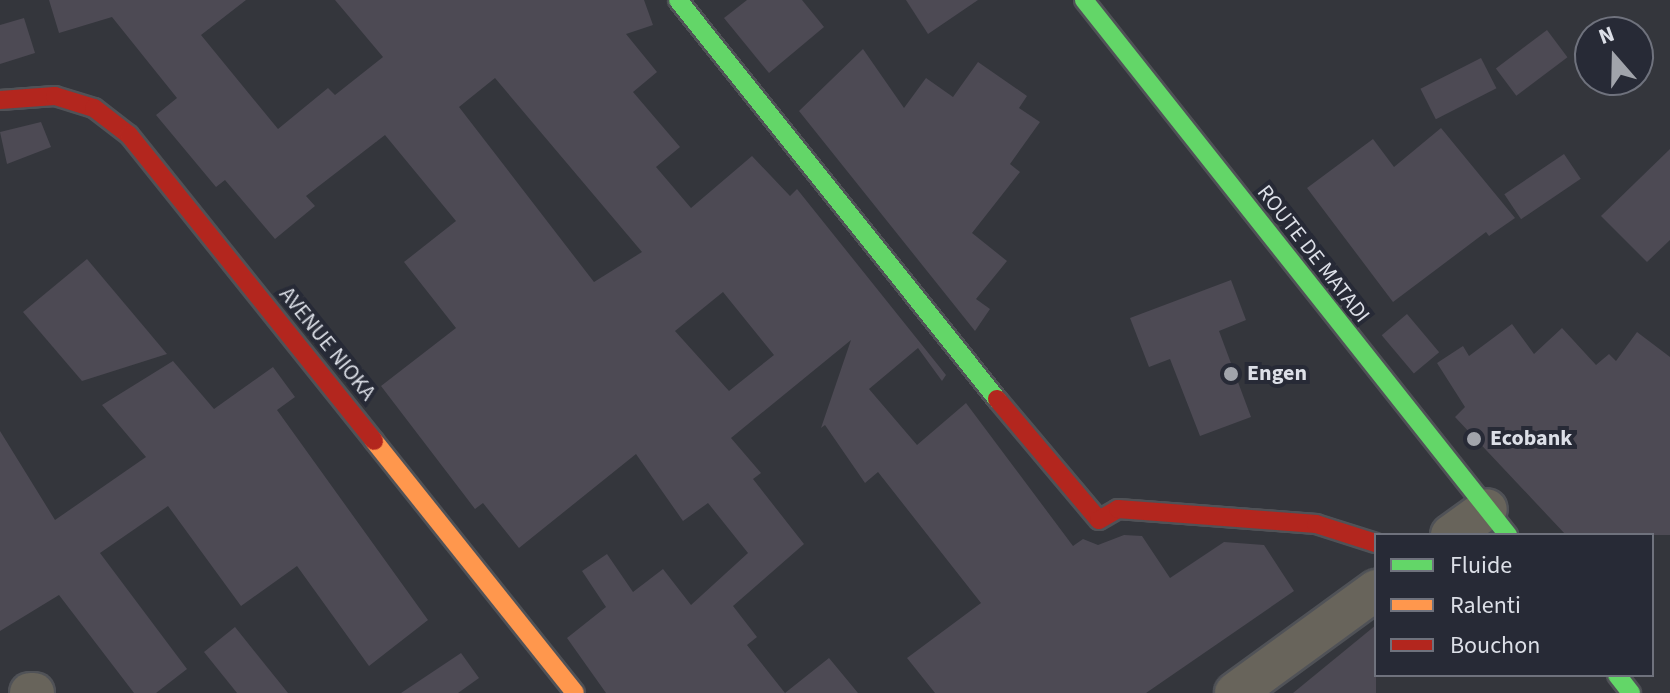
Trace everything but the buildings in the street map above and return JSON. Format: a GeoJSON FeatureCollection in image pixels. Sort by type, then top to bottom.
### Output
{"type":"FeatureCollection","features":[{"type":"Feature","properties":{"kind":"main road"},"geometry":{"type":"LineString","coordinates":[[678,0],[1087,511],[1099,520],[1118,509],[1316,524],[1374,542]]}},
{"type":"Feature","properties":{"kind":"main road","name":"ROUTE DE MATADI"},"geometry":{"type":"LineString","coordinates":[[1084,0],[1497,522]]}},
{"type":"Feature","properties":{"kind":"main road","name":"AVENUE NIOKA"},"geometry":{"type":"LineString","coordinates":[[0,100],[55,96],[94,108],[129,135],[575,693]]}},
{"type":"Feature","properties":{"kind":"main road"},"geometry":{"type":"LineString","coordinates":[[1619,677],[1631,693]]}},
{"type":"Feature","properties":{"kind":"street"},"geometry":{"type":"LineString","coordinates":[[1458,533],[1497,522]]}},
{"type":"Feature","properties":{"kind":"street"},"geometry":{"type":"LineString","coordinates":[[1235,693],[1374,591]]}},
{"type":"Feature","properties":{"kind":"traffic: fast"},"geometry":{"type":"LineString","coordinates":[[678,0],[997,399]]}},
{"type":"Feature","properties":{"kind":"traffic: fast"},"geometry":{"type":"LineString","coordinates":[[1084,0],[1506,533]]}},
{"type":"Feature","properties":{"kind":"traffic: fast"},"geometry":{"type":"LineString","coordinates":[[1619,677],[1631,693]]}},
{"type":"Feature","properties":{"kind":"traffic: slow"},"geometry":{"type":"LineString","coordinates":[[374,441],[575,693]]}},
{"type":"Feature","properties":{"kind":"traffic: jam"},"geometry":{"type":"LineString","coordinates":[[0,100],[55,96],[94,108],[129,135],[374,441]]}},
{"type":"Feature","properties":{"kind":"traffic: jam"},"geometry":{"type":"LineString","coordinates":[[997,399],[1099,520],[1118,509],[1316,524],[1374,542]]}},
{"type":"Feature","properties":{"kind":"place","name":"Engen"},"geometry":{"type":"Point","coordinates":[1231,374]}},
{"type":"Feature","properties":{"kind":"place","name":"Ecobank"},"geometry":{"type":"Point","coordinates":[1474,439]}}]}
